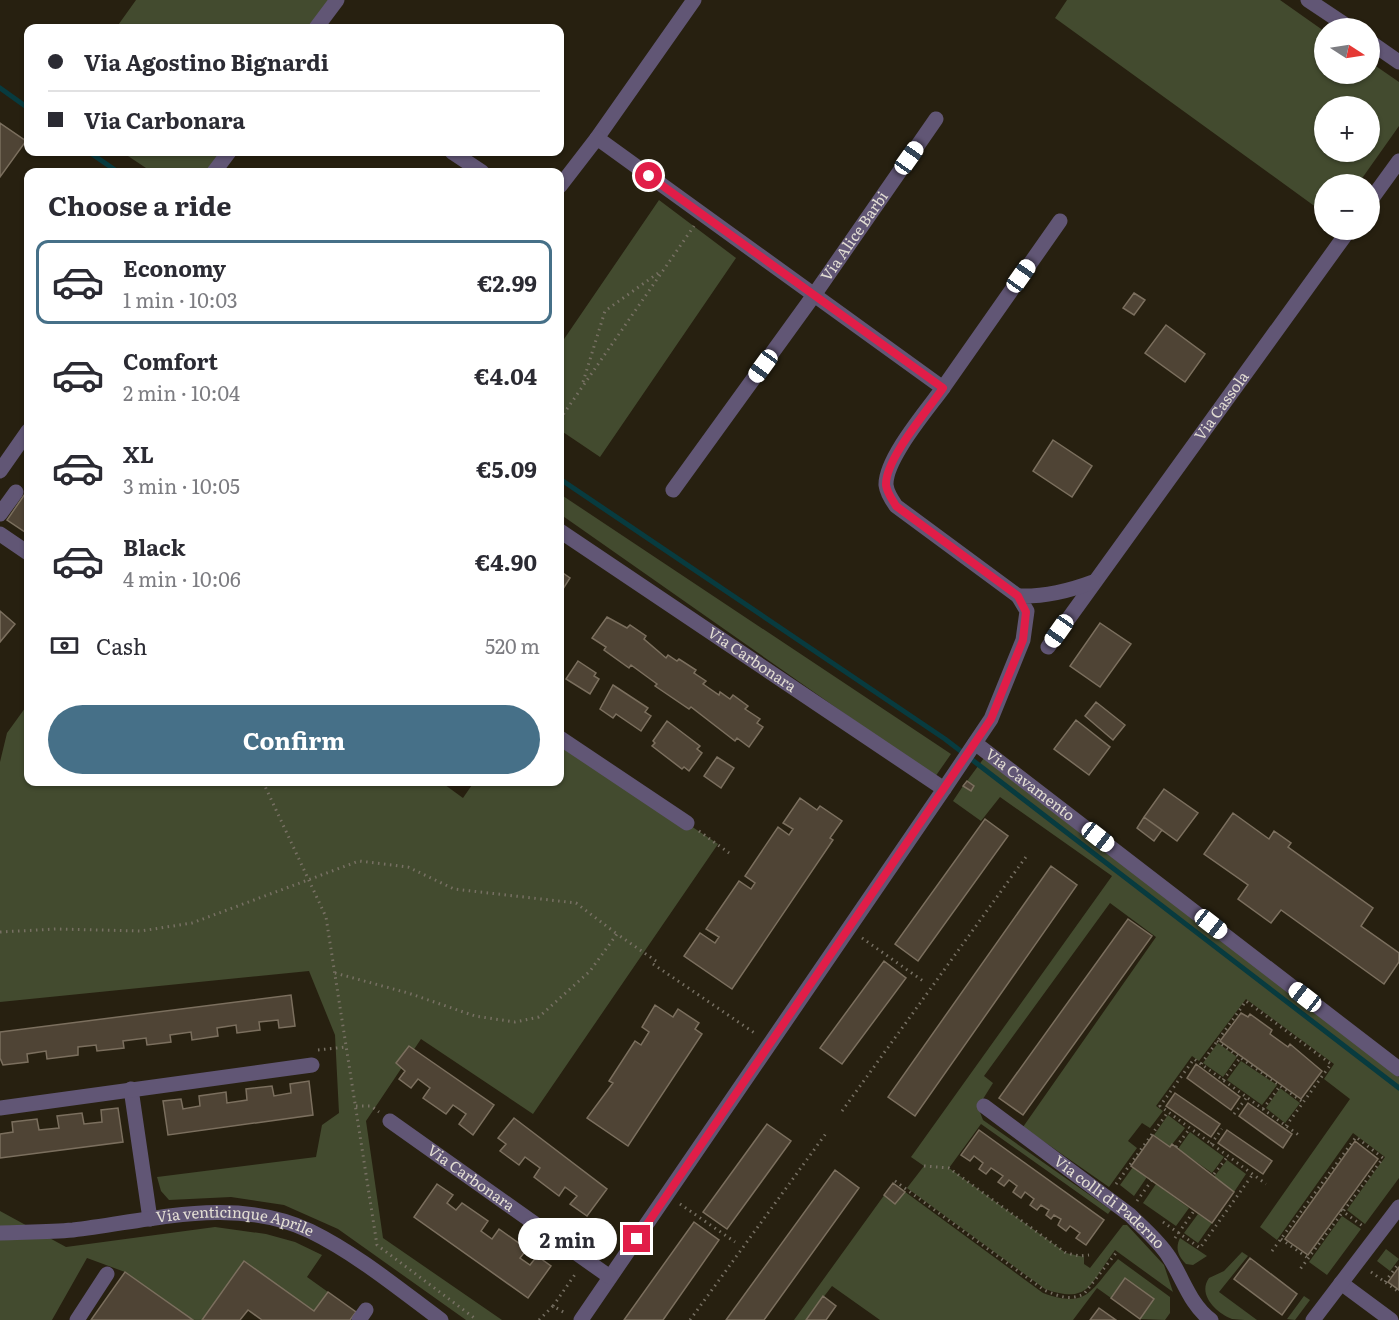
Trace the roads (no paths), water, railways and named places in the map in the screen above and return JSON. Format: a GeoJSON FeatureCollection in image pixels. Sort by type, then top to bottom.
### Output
{"type":"FeatureCollection","features":[{"type":"Feature","properties":{"kind":"street"},"geometry":{"type":"LineString","coordinates":[[319,24],[337,0]]}},
{"type":"Feature","properties":{"kind":"street"},"geometry":{"type":"LineString","coordinates":[[564,181],[597,138],[694,0]]}},
{"type":"Feature","properties":{"kind":"street"},"geometry":{"type":"LineString","coordinates":[[1308,0],[1335,18]]}},
{"type":"Feature","properties":{"kind":"street"},"geometry":{"type":"LineString","coordinates":[[1380,49],[1399,62]]}},
{"type":"Feature","properties":{"kind":"street","name":"Via Alice Barbi"},"geometry":{"type":"LineString","coordinates":[[673,489],[814,295],[936,119]]}},
{"type":"Feature","properties":{"kind":"street"},"geometry":{"type":"LineString","coordinates":[[597,138],[943,388]]}},
{"type":"Feature","properties":{"kind":"street"},"geometry":{"type":"LineString","coordinates":[[459,156],[476,168]]}},
{"type":"Feature","properties":{"kind":"street"},"geometry":{"type":"LineString","coordinates":[[1380,187],[1399,161]]}},
{"type":"Feature","properties":{"kind":"street"},"geometry":{"type":"LineString","coordinates":[[576,1319],[610,1277],[991,719],[1023,640],[1026,612],[1018,596],[896,506],[889,495],[886,484],[891,467],[943,388],[1060,221]]}},
{"type":"Feature","properties":{"kind":"street","name":"Via Cassola"},"geometry":{"type":"LineString","coordinates":[[1048,647],[1342,240]]}},
{"type":"Feature","properties":{"kind":"street"},"geometry":{"type":"LineString","coordinates":[[0,471],[24,437]]}},
{"type":"Feature","properties":{"kind":"street"},"geometry":{"type":"LineString","coordinates":[[0,514],[16,492]]}},
{"type":"Feature","properties":{"kind":"street"},"geometry":{"type":"LineString","coordinates":[[0,534],[24,550]]}},
{"type":"Feature","properties":{"kind":"street","name":"Via Carbonara"},"geometry":{"type":"LineString","coordinates":[[564,534],[944,789]]}},
{"type":"Feature","properties":{"kind":"street"},"geometry":{"type":"LineString","coordinates":[[1018,596],[1034,597],[1071,591],[1093,582]]}},
{"type":"Feature","properties":{"kind":"street"},"geometry":{"type":"LineString","coordinates":[[564,741],[687,823]]}},
{"type":"Feature","properties":{"kind":"street","name":"Via Cavamento"},"geometry":{"type":"LineString","coordinates":[[975,742],[1399,1070]]}},
{"type":"Feature","properties":{"kind":"street"},"geometry":{"type":"LineString","coordinates":[[0,1108],[312,1065]]}},
{"type":"Feature","properties":{"kind":"street"},"geometry":{"type":"LineString","coordinates":[[131,1089],[150,1219]]}},
{"type":"Feature","properties":{"kind":"street","name":"Via colli di Paderno"},"geometry":{"type":"LineString","coordinates":[[984,1106],[1130,1215],[1169,1256],[1198,1308],[1211,1320]]}},
{"type":"Feature","properties":{"kind":"street","name":"Via Carbonara"},"geometry":{"type":"LineString","coordinates":[[390,1121],[610,1277]]}},
{"type":"Feature","properties":{"kind":"street"},"geometry":{"type":"LineString","coordinates":[[1313,1320],[1399,1207]]}},
{"type":"Feature","properties":{"kind":"street","name":"Via venticinque Aprile"},"geometry":{"type":"LineString","coordinates":[[0,1233],[71,1230],[194,1213],[239,1213],[272,1218],[308,1230],[342,1248],[441,1320]]}},
{"type":"Feature","properties":{"kind":"street"},"geometry":{"type":"LineString","coordinates":[[77,1320],[107,1274]]}},
{"type":"Feature","properties":{"kind":"street"},"geometry":{"type":"LineString","coordinates":[[1341,1283],[1391,1320]]}},
{"type":"Feature","properties":{"kind":"waterway"},"geometry":{"type":"LineString","coordinates":[[0,88],[24,105]]}},
{"type":"Feature","properties":{"kind":"waterway"},"geometry":{"type":"LineString","coordinates":[[95,156],[112,168]]}},
{"type":"Feature","properties":{"kind":"waterway"},"geometry":{"type":"LineString","coordinates":[[564,482],[945,739],[1399,1088]]}}]}
